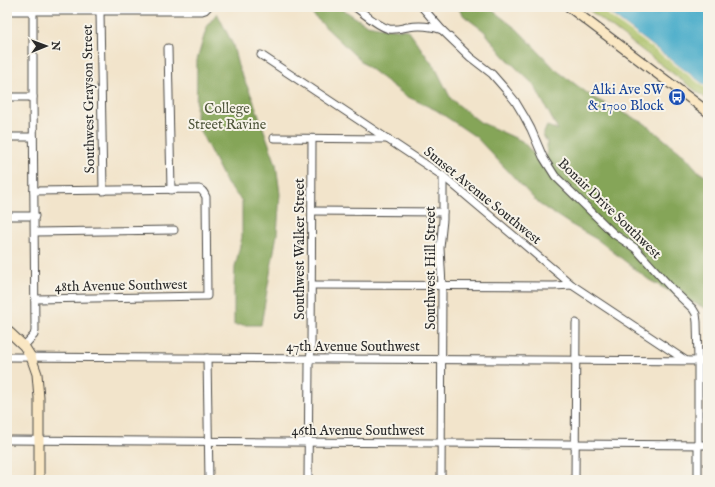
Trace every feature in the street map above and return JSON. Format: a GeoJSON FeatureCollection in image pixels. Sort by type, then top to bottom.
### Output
{"type":"FeatureCollection","features":[{"type":"Feature","properties":{"kind":"main road"},"geometry":{"type":"LineString","coordinates":[[569,7],[708,112]]}},
{"type":"Feature","properties":{"kind":"main road"},"geometry":{"type":"LineString","coordinates":[[7,330],[24,346],[31,357],[37,374],[40,440],[39,480]]}},
{"type":"Feature","properties":{"kind":"street"},"geometry":{"type":"LineString","coordinates":[[355,7],[381,26],[388,29],[394,30],[407,27],[425,26],[442,30]]}},
{"type":"Feature","properties":{"kind":"street","name":"Bonair Drive Southwest"},"geometry":{"type":"LineString","coordinates":[[422,7],[442,30],[470,57],[492,74],[506,90],[524,116],[542,157],[555,176],[614,234],[635,248],[673,290],[693,309],[697,318],[698,480]]}},
{"type":"Feature","properties":{"kind":"street"},"geometry":{"type":"LineString","coordinates":[[7,11],[33,9],[205,9]]}},
{"type":"Feature","properties":{"kind":"street"},"geometry":{"type":"LineString","coordinates":[[24,346],[34,335],[36,299],[33,9]]}},
{"type":"Feature","properties":{"kind":"street","name":"Southwest Grayson Street"},"geometry":{"type":"LineString","coordinates":[[100,9],[103,191]]}},
{"type":"Feature","properties":{"kind":"street"},"geometry":{"type":"LineString","coordinates":[[34,191],[171,190],[168,48]]}},
{"type":"Feature","properties":{"kind":"street","name":"Sunset Avenue Southwest"},"geometry":{"type":"LineString","coordinates":[[261,55],[443,176],[572,285],[685,360]]}},
{"type":"Feature","properties":{"kind":"street"},"geometry":{"type":"LineString","coordinates":[[7,97],[33,98]]}},
{"type":"Feature","properties":{"kind":"street"},"geometry":{"type":"LineString","coordinates":[[7,137],[34,137]]}},
{"type":"Feature","properties":{"kind":"street"},"geometry":{"type":"LineString","coordinates":[[274,138],[388,139]]}},
{"type":"Feature","properties":{"kind":"street","name":"Southwest Walker Street"},"geometry":{"type":"LineString","coordinates":[[308,480],[309,364],[311,352],[312,285],[312,139]]}},
{"type":"Feature","properties":{"kind":"street","name":"Southwest Hill Street"},"geometry":{"type":"LineString","coordinates":[[441,480],[442,286],[440,248],[443,212],[443,176]]}},
{"type":"Feature","properties":{"kind":"street","name":"48th Avenue Southwest"},"geometry":{"type":"LineString","coordinates":[[36,299],[207,296],[206,197],[204,192],[199,189],[171,190]]}},
{"type":"Feature","properties":{"kind":"street"},"geometry":{"type":"LineString","coordinates":[[312,211],[443,212]]}},
{"type":"Feature","properties":{"kind":"street"},"geometry":{"type":"LineString","coordinates":[[7,216],[35,216]]}},
{"type":"Feature","properties":{"kind":"street"},"geometry":{"type":"LineString","coordinates":[[35,232],[174,230]]}},
{"type":"Feature","properties":{"kind":"street"},"geometry":{"type":"LineString","coordinates":[[312,285],[572,285]]}},
{"type":"Feature","properties":{"kind":"street"},"geometry":{"type":"LineString","coordinates":[[575,480],[576,323]]}},
{"type":"Feature","properties":{"kind":"street","name":"47th Avenue Southwest"},"geometry":{"type":"LineString","coordinates":[[7,357],[698,360]]}},
{"type":"Feature","properties":{"kind":"street"},"geometry":{"type":"LineString","coordinates":[[207,358],[209,480]]}},
{"type":"Feature","properties":{"kind":"street"},"geometry":{"type":"LineString","coordinates":[[698,360],[708,361]]}},
{"type":"Feature","properties":{"kind":"street","name":"46th Avenue Southwest"},"geometry":{"type":"LineString","coordinates":[[7,440],[708,445]]}},
{"type":"Feature","properties":{"kind":"green space"},"geometry":{"type":"Polygon","coordinates":[[[297,7],[339,7],[367,25],[408,30],[437,71],[451,99],[480,122],[522,141],[546,167],[547,142],[543,135],[547,126],[558,130],[534,85],[504,56],[484,31],[464,16],[457,7],[488,7],[518,30],[556,70],[594,98],[644,123],[686,157],[699,172],[708,178],[708,309],[686,300],[649,280],[598,240],[539,204],[476,137],[436,110],[406,96],[365,65],[312,14],[297,7]]]}},
{"type":"Feature","properties":{"kind":"green space"},"geometry":{"type":"Polygon","coordinates":[[[585,7],[601,7],[708,88],[708,100],[585,7]]]}},
{"type":"Feature","properties":{"kind":"green space","name":"College Street Ravine"},"geometry":{"type":"Polygon","coordinates":[[[217,13],[233,45],[238,66],[252,97],[276,164],[280,194],[277,234],[261,325],[234,325],[235,267],[242,237],[242,201],[227,184],[196,123],[197,60],[207,26],[217,13]]]}},
{"type":"Feature","properties":{"kind":"water"},"geometry":{"type":"Polygon","coordinates":[[[601,7],[708,7],[708,88],[601,7]]]}},
{"type":"Feature","properties":{"kind":"pier"},"geometry":{"type":"Polygon","coordinates":[[[599,7],[708,88],[708,90],[600,9],[599,7]]]}},
{"type":"Feature","properties":{"kind":"place","name":"Alki Ave SW & 1700 Block"},"geometry":{"type":"Point","coordinates":[677,97]}}]}
